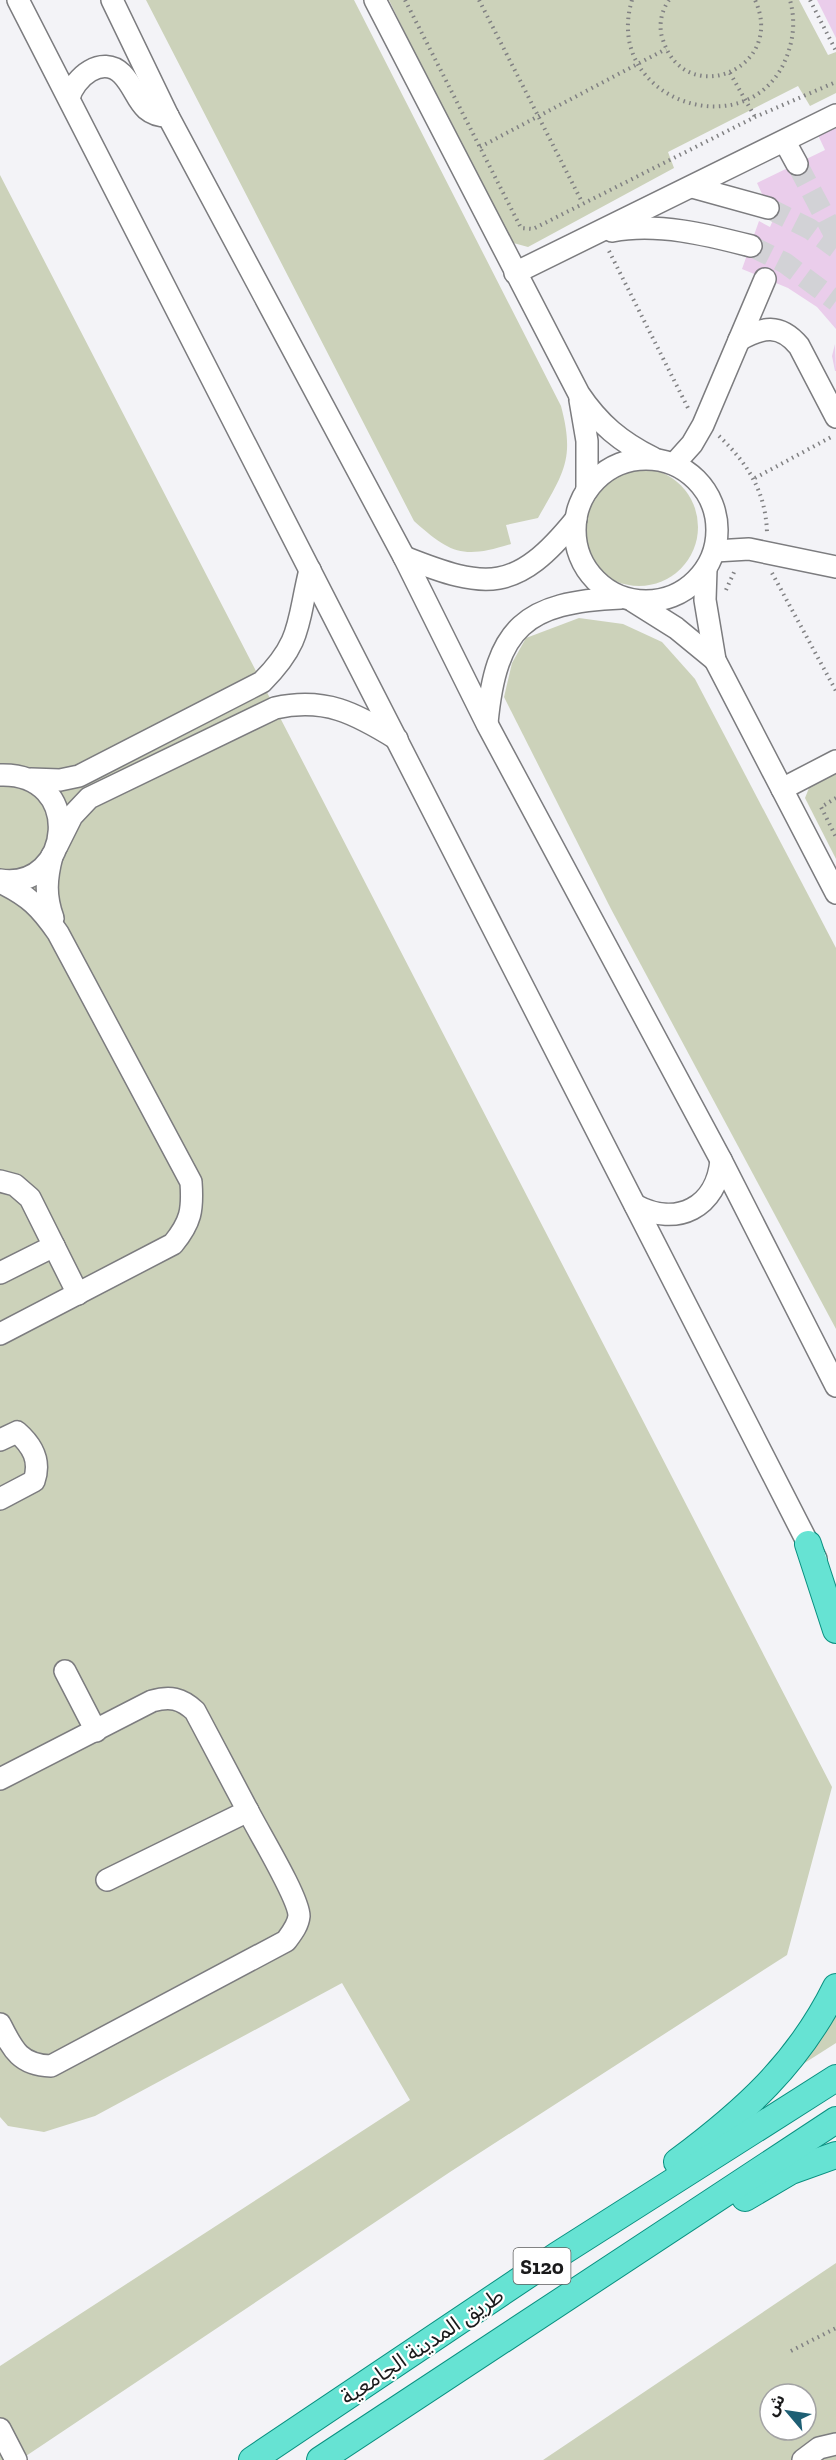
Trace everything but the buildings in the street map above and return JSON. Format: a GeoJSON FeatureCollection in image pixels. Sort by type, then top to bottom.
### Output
{"type":"FeatureCollection","features":[{"type":"Feature","properties":{"kind":"main road"},"geometry":{"type":"LineString","coordinates":[[807,1544],[836,1630]]}},
{"type":"Feature","properties":{"kind":"main road"},"geometry":{"type":"LineString","coordinates":[[597,2230],[660,2174],[731,2122],[802,2043],[836,1987]]}},
{"type":"Feature","properties":{"kind":"main road","name":"طريق المدينة الجامعية"},"geometry":{"type":"LineString","coordinates":[[252,2460],[597,2230],[836,2078]]}},
{"type":"Feature","properties":{"kind":"main road","name":"طريق المدينة الجامعية"},"geometry":{"type":"LineString","coordinates":[[320,2460],[836,2120]]}},
{"type":"Feature","properties":{"kind":"main road"},"geometry":{"type":"LineString","coordinates":[[612,2266],[668,2241],[791,2171],[836,2156]]}},
{"type":"Feature","properties":{"kind":"street"},"geometry":{"type":"LineString","coordinates":[[18,0],[836,1597]]}},
{"type":"Feature","properties":{"kind":"street"},"geometry":{"type":"LineString","coordinates":[[112,0],[168,116],[404,556],[487,724],[721,1160],[836,1386]]}},
{"type":"Feature","properties":{"kind":"street"},"geometry":{"type":"LineString","coordinates":[[375,0],[579,394],[609,432],[629,446],[689,472],[711,499],[717,516],[718,534],[710,560],[705,600],[715,660],[836,893]]}},
{"type":"Feature","properties":{"kind":"street"},"geometry":{"type":"LineString","coordinates":[[69,98],[75,82],[82,75],[107,67],[123,75],[138,102],[148,112],[168,116]]}},
{"type":"Feature","properties":{"kind":"street"},"geometry":{"type":"LineString","coordinates":[[596,244],[692,187],[836,116]]}},
{"type":"Feature","properties":{"kind":"street"},"geometry":{"type":"LineString","coordinates":[[785,142],[797,164]]}},
{"type":"Feature","properties":{"kind":"street"},"geometry":{"type":"LineString","coordinates":[[692,187],[768,208]]}},
{"type":"Feature","properties":{"kind":"street"},"geometry":{"type":"LineString","coordinates":[[515,273],[596,244],[624,228],[688,232],[751,246]]}},
{"type":"Feature","properties":{"kind":"street"},"geometry":{"type":"LineString","coordinates":[[587,490],[613,468],[628,461],[664,461],[692,444],[700,416],[739,340],[765,279]]}},
{"type":"Feature","properties":{"kind":"street"},"geometry":{"type":"LineString","coordinates":[[739,340],[757,330],[769,328],[791,336],[799,346],[836,417]]}},
{"type":"Feature","properties":{"kind":"street"},"geometry":{"type":"LineString","coordinates":[[579,394],[587,441],[587,490],[576,519],[575,539],[586,567],[606,589],[628,599],[676,628],[715,660]]}},
{"type":"Feature","properties":{"kind":"street"},"geometry":{"type":"LineString","coordinates":[[404,556],[455,577],[478,580],[501,578],[515,574],[541,557],[576,519]]}},
{"type":"Feature","properties":{"kind":"street"},"geometry":{"type":"LineString","coordinates":[[487,724],[496,666],[506,645],[520,627],[536,615],[566,604],[628,599],[653,602],[674,596],[692,585],[710,560],[731,549],[767,551],[836,567]]}},
{"type":"Feature","properties":{"kind":"street"},"geometry":{"type":"LineString","coordinates":[[11,774],[60,780],[79,776],[262,682],[278,666],[293,644],[301,619],[310,570]]}},
{"type":"Feature","properties":{"kind":"street"},"geometry":{"type":"LineString","coordinates":[[0,881],[20,879],[32,874],[55,851],[72,816],[89,798],[275,708],[300,702],[345,710],[398,740]]}},
{"type":"Feature","properties":{"kind":"street"},"geometry":{"type":"LineString","coordinates":[[782,789],[836,761]]}},
{"type":"Feature","properties":{"kind":"street"},"geometry":{"type":"LineString","coordinates":[[11,774],[44,788],[54,800],[59,815],[60,830],[46,879],[47,902],[58,933]]}},
{"type":"Feature","properties":{"kind":"street"},"geometry":{"type":"LineString","coordinates":[[0,881],[20,891],[38,905],[58,933],[191,1182],[193,1209],[184,1231],[173,1244],[0,1334]]}},
{"type":"Feature","properties":{"kind":"street"},"geometry":{"type":"LineString","coordinates":[[635,1205],[645,1211],[669,1215],[692,1209],[702,1203],[717,1183],[721,1160]]}},
{"type":"Feature","properties":{"kind":"street"},"geometry":{"type":"LineString","coordinates":[[0,1181],[15,1185],[30,1198],[78,1294]]}},
{"type":"Feature","properties":{"kind":"street"},"geometry":{"type":"LineString","coordinates":[[0,1273],[54,1246]]}},
{"type":"Feature","properties":{"kind":"street"},"geometry":{"type":"LineString","coordinates":[[0,1440],[17,1432],[31,1447],[38,1471],[34,1482],[0,1499]]}},
{"type":"Feature","properties":{"kind":"street"},"geometry":{"type":"LineString","coordinates":[[65,1671],[96,1731]]}},
{"type":"Feature","properties":{"kind":"street"},"geometry":{"type":"LineString","coordinates":[[0,1779],[152,1701],[168,1697],[184,1701],[195,1712],[293,1898],[299,1915],[295,1929],[286,1941],[51,2066],[34,2066],[22,2059],[10,2044],[0,2024]]}},
{"type":"Feature","properties":{"kind":"street"},"geometry":{"type":"LineString","coordinates":[[108,1880],[248,1811]]}},
{"type":"Feature","properties":{"kind":"street"},"geometry":{"type":"LineString","coordinates":[[0,2429],[16,2460]]}},
{"type":"Feature","properties":{"kind":"street"},"geometry":{"type":"LineString","coordinates":[[803,2460],[819,2448],[836,2444]]}},
{"type":"Feature","properties":{"kind":"street"},"geometry":{"type":"LineString","coordinates":[[812,2460],[836,2457]]}},
{"type":"Feature","properties":{"kind":"path"},"geometry":{"type":"LineString","coordinates":[[405,0],[521,228],[533,229],[582,202],[755,117],[808,92],[814,94],[836,82]]}},
{"type":"Feature","properties":{"kind":"path"},"geometry":{"type":"LineString","coordinates":[[479,0],[582,202]]}},
{"type":"Feature","properties":{"kind":"path"},"geometry":{"type":"LineString","coordinates":[[632,0],[628,13],[629,39],[638,64],[653,84],[666,94],[697,107],[722,107],[746,100],[768,85],[784,64],[793,38],[793,12],[790,0]]}},
{"type":"Feature","properties":{"kind":"path"},"geometry":{"type":"LineString","coordinates":[[669,0],[661,19],[661,34],[666,50],[677,64],[693,74],[712,77],[730,73],[744,64],[754,52],[760,37],[761,21],[756,0]]}},
{"type":"Feature","properties":{"kind":"path"},"geometry":{"type":"LineString","coordinates":[[810,0],[836,51]]}},
{"type":"Feature","properties":{"kind":"path"},"geometry":{"type":"LineString","coordinates":[[480,147],[666,50]]}},
{"type":"Feature","properties":{"kind":"path"},"geometry":{"type":"LineString","coordinates":[[730,73],[755,117]]}},
{"type":"Feature","properties":{"kind":"path"},"geometry":{"type":"LineString","coordinates":[[596,244],[608,249],[693,417],[700,416],[739,455],[755,478],[767,526],[767,563],[836,692]]}},
{"type":"Feature","properties":{"kind":"path"},"geometry":{"type":"LineString","coordinates":[[755,478],[836,434]]}},
{"type":"Feature","properties":{"kind":"path"},"geometry":{"type":"LineString","coordinates":[[721,600],[741,564]]}},
{"type":"Feature","properties":{"kind":"path"},"geometry":{"type":"LineString","coordinates":[[836,798],[820,807],[836,837]]}},
{"type":"Feature","properties":{"kind":"path"},"geometry":{"type":"LineString","coordinates":[[791,2351],[836,2328]]}},
{"type":"Feature","properties":{"kind":"green space"},"geometry":{"type":"Polygon","coordinates":[[[146,0],[354,0],[561,406],[567,439],[564,465],[555,489],[538,518],[506,525],[511,544],[481,551],[458,551],[438,541],[414,521],[146,0]]]}},
{"type":"Feature","properties":{"kind":"green space"},"geometry":{"type":"Polygon","coordinates":[[[389,0],[799,0],[828,55],[836,52],[836,93],[810,106],[798,86],[668,152],[674,168],[528,247],[506,241],[389,0]]]}},
{"type":"Feature","properties":{"kind":"green space"},"geometry":{"type":"Polygon","coordinates":[[[0,175],[832,1787],[787,1955],[450,2172],[20,2460],[0,2460],[0,2366],[410,2100],[342,1983],[95,2116],[44,2132],[8,2126],[0,2117],[0,175]]]}},
{"type":"Feature","properties":{"kind":"green space"},"geometry":{"type":"Polygon","coordinates":[[[639,468],[662,472],[681,485],[694,504],[698,527],[694,550],[681,569],[662,582],[639,586],[616,582],[597,569],[584,550],[580,527],[584,504],[597,485],[616,472],[639,468]]]}},
{"type":"Feature","properties":{"kind":"green space"},"geometry":{"type":"Polygon","coordinates":[[[579,618],[623,624],[662,642],[695,679],[836,948],[836,1329],[611,909],[504,697],[512,663],[526,638],[579,618]]]}},
{"type":"Feature","properties":{"kind":"green space"},"geometry":{"type":"Polygon","coordinates":[[[836,770],[836,859],[805,798],[811,783],[836,770]]]}},
{"type":"Feature","properties":{"kind":"green space"},"geometry":{"type":"Polygon","coordinates":[[[836,2012],[836,2043],[803,2064],[824,2034],[836,2012]]]}},
{"type":"Feature","properties":{"kind":"green space"},"geometry":{"type":"Polygon","coordinates":[[[836,2263],[836,2460],[543,2460],[836,2263]]]}},
{"type":"Feature","properties":{"kind":"tunnel"},"geometry":{"type":"LineString","coordinates":[[797,164],[836,238]]}},
{"type":"Feature","properties":{"kind":"tunnel"},"geometry":{"type":"LineString","coordinates":[[768,208],[810,229],[836,248]]}},
{"type":"Feature","properties":{"kind":"tunnel"},"geometry":{"type":"LineString","coordinates":[[751,246],[785,263],[836,301]]}}]}
